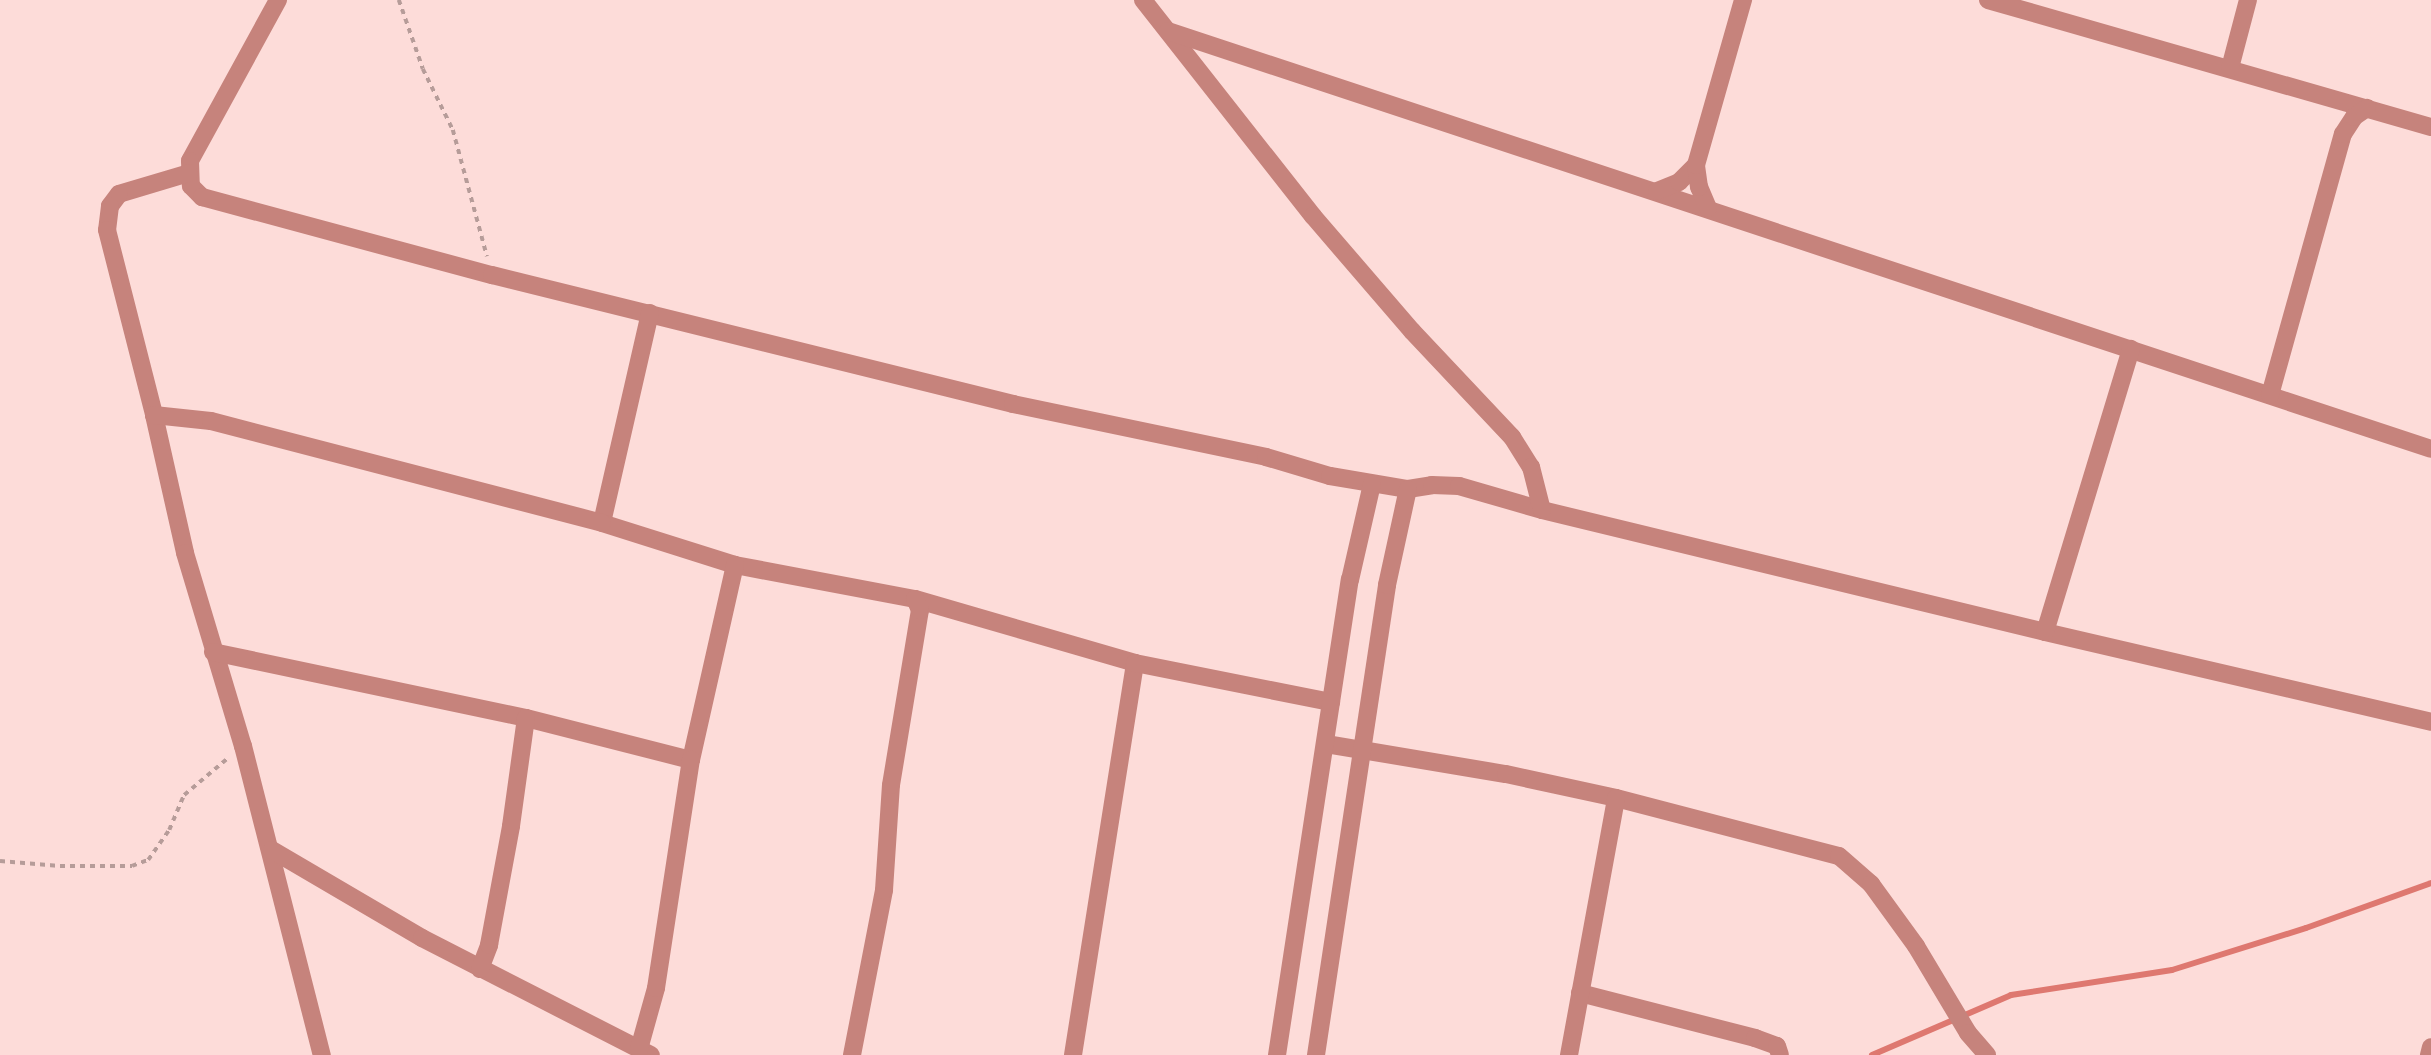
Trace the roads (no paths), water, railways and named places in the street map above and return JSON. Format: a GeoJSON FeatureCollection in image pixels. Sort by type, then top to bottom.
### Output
{"type":"FeatureCollection","features":[{"type":"Feature","properties":{"kind":"street"},"geometry":{"type":"LineString","coordinates":[[278,0],[190,161],[191,186],[202,197],[492,275],[1013,404],[1266,457],[1330,476],[1373,484],[1408,489],[1432,485],[1459,486],[1542,510],[2431,722]]}},
{"type":"Feature","properties":{"kind":"street"},"geometry":{"type":"LineString","coordinates":[[1143,0],[1313,216],[1412,331],[1512,437],[1531,467],[1542,510]]}},
{"type":"Feature","properties":{"kind":"street"},"geometry":{"type":"LineString","coordinates":[[1709,208],[1699,187],[1696,165],[1743,0]]}},
{"type":"Feature","properties":{"kind":"street"},"geometry":{"type":"LineString","coordinates":[[1988,0],[2431,127]]}},
{"type":"Feature","properties":{"kind":"street"},"geometry":{"type":"LineString","coordinates":[[2231,68],[2248,0]]}},
{"type":"Feature","properties":{"kind":"street"},"geometry":{"type":"LineString","coordinates":[[1168,31],[2431,449]]}},
{"type":"Feature","properties":{"kind":"street"},"geometry":{"type":"LineString","coordinates":[[2270,395],[2343,134],[2354,117],[2367,108]]}},
{"type":"Feature","properties":{"kind":"street"},"geometry":{"type":"LineString","coordinates":[[1657,191],[1679,182],[1696,165]]}},
{"type":"Feature","properties":{"kind":"street"},"geometry":{"type":"LineString","coordinates":[[189,173],[119,194],[110,206],[110,242],[154,415],[185,553],[272,850],[323,1055]]}},
{"type":"Feature","properties":{"kind":"street"},"geometry":{"type":"LineString","coordinates":[[602,523],[650,313]]}},
{"type":"Feature","properties":{"kind":"street"},"geometry":{"type":"LineString","coordinates":[[2045,632],[2130,349]]}},
{"type":"Feature","properties":{"kind":"street"},"geometry":{"type":"LineString","coordinates":[[154,415],[211,421],[602,523],[735,565],[915,599],[1135,663],[1331,702]]}},
{"type":"Feature","properties":{"kind":"street"},"geometry":{"type":"LineString","coordinates":[[1277,1055],[1350,580],[1373,484]]}},
{"type":"Feature","properties":{"kind":"street"},"geometry":{"type":"LineString","coordinates":[[1316,1055],[1387,585],[1408,489]]}},
{"type":"Feature","properties":{"kind":"street"},"geometry":{"type":"LineString","coordinates":[[272,850],[480,969],[645,1052],[691,760],[735,565]]}},
{"type":"Feature","properties":{"kind":"street"},"geometry":{"type":"LineString","coordinates":[[852,1055],[884,890],[891,785],[920,610],[915,599]]}},
{"type":"Feature","properties":{"kind":"street"},"geometry":{"type":"LineString","coordinates":[[213,652],[526,718],[691,760]]}},
{"type":"Feature","properties":{"kind":"street"},"geometry":{"type":"LineString","coordinates":[[1073,1055],[1135,663]]}},
{"type":"Feature","properties":{"kind":"street"},"geometry":{"type":"LineString","coordinates":[[480,969],[489,945],[497,906],[526,718]]}},
{"type":"Feature","properties":{"kind":"street"},"geometry":{"type":"LineString","coordinates":[[1326,744],[1506,774],[1616,798],[1839,856],[1871,884],[1916,947],[1968,1033],[1987,1055]]}},
{"type":"Feature","properties":{"kind":"street"},"geometry":{"type":"LineString","coordinates":[[1569,1055],[1616,798]]}},
{"type":"Feature","properties":{"kind":"street"},"geometry":{"type":"LineString","coordinates":[[1580,993],[1755,1038],[1777,1046],[1780,1055]]}},
{"type":"Feature","properties":{"kind":"street"},"geometry":{"type":"LineString","coordinates":[[2429,1055],[2431,1047]]}},
{"type":"Feature","properties":{"kind":"waterway"},"geometry":{"type":"LineString","coordinates":[[1872,1055],[2011,995],[2172,970],[2306,928],[2431,883]]}}]}
